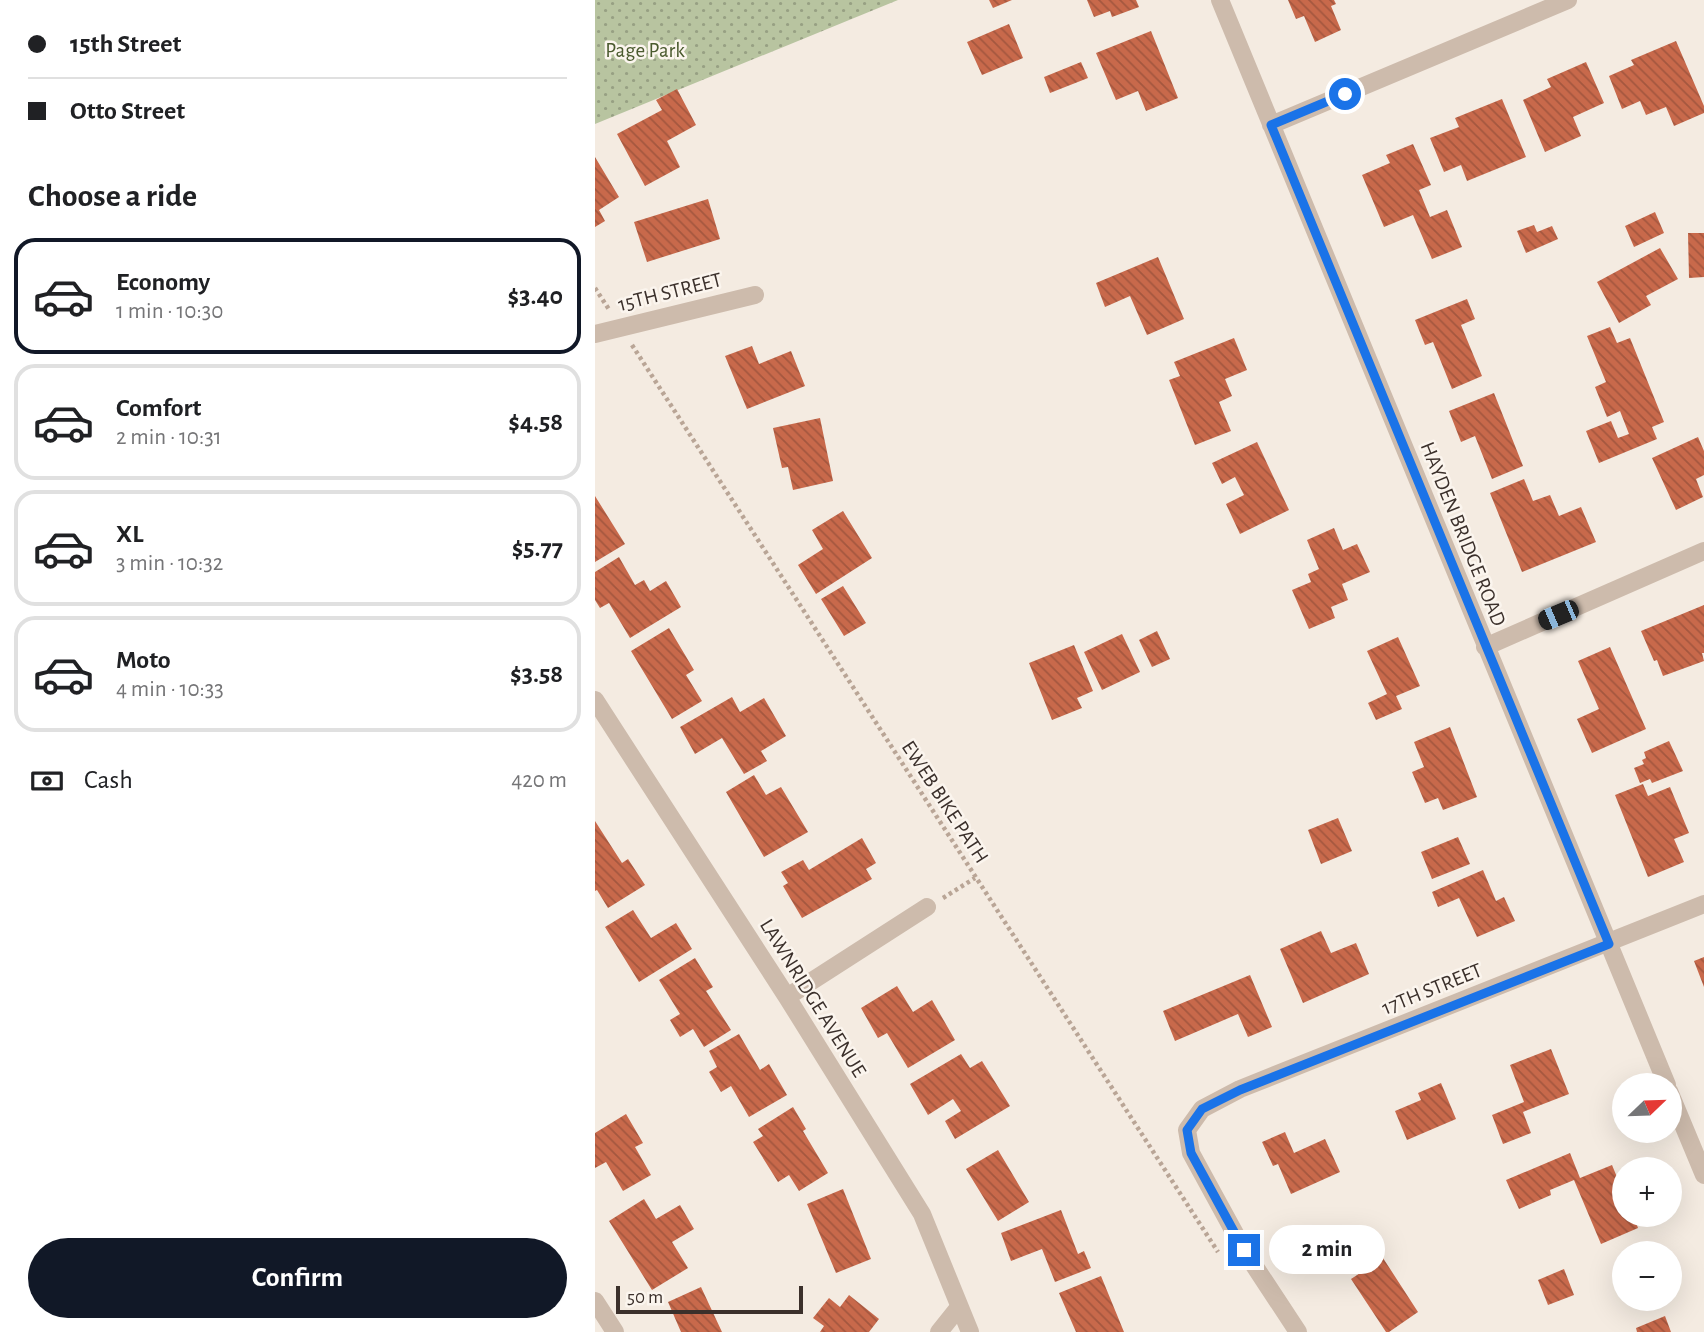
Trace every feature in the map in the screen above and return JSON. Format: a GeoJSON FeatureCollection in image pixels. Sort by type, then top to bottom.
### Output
{"type":"FeatureCollection","features":[{"type":"Feature","properties":{"kind":"street","name":"HAYDEN BRIDGE ROAD"},"geometry":{"type":"LineString","coordinates":[[1220,0],[1662,1073]]}},
{"type":"Feature","properties":{"kind":"street"},"geometry":{"type":"LineString","coordinates":[[1271,125],[1568,0]]}},
{"type":"Feature","properties":{"kind":"street","name":"15TH STREET"},"geometry":{"type":"LineString","coordinates":[[595,334],[755,295]]}},
{"type":"Feature","properties":{"kind":"street"},"geometry":{"type":"LineString","coordinates":[[1485,647],[1704,551]]}},
{"type":"Feature","properties":{"kind":"street","name":"LAWNRIDGE AVENUE"},"geometry":{"type":"LineString","coordinates":[[595,700],[787,997],[922,1214],[970,1332]]}},
{"type":"Feature","properties":{"kind":"street","name":"17TH STREET"},"geometry":{"type":"LineString","coordinates":[[1298,1332],[1244,1250],[1191,1153],[1187,1130],[1202,1109],[1240,1090],[1704,904]]}},
{"type":"Feature","properties":{"kind":"street"},"geometry":{"type":"LineString","coordinates":[[787,997],[927,907]]}},
{"type":"Feature","properties":{"kind":"street"},"geometry":{"type":"LineString","coordinates":[[1682,1122],[1704,1175]]}},
{"type":"Feature","properties":{"kind":"street"},"geometry":{"type":"LineString","coordinates":[[595,1301],[615,1332]]}},
{"type":"Feature","properties":{"kind":"street"},"geometry":{"type":"LineString","coordinates":[[939,1332],[959,1307]]}},
{"type":"Feature","properties":{"kind":"path","name":"EWEB BIKE PATH"},"geometry":{"type":"LineString","coordinates":[[595,288],[1225,1262]]}},
{"type":"Feature","properties":{"kind":"path"},"geometry":{"type":"LineString","coordinates":[[927,907],[975,878]]}},
{"type":"Feature","properties":{"kind":"green space","name":"Page Park"},"geometry":{"type":"Polygon","coordinates":[[[595,0],[898,0],[595,124],[595,0]]]}},
{"type":"Feature","properties":{"kind":"building"},"geometry":{"type":"Polygon","coordinates":[[[989,0],[1012,0],[993,8],[989,0]]]}},
{"type":"Feature","properties":{"kind":"building"},"geometry":{"type":"Polygon","coordinates":[[[1087,0],[1136,0],[1139,7],[1112,17],[1110,11],[1094,17],[1087,0]]]}},
{"type":"Feature","properties":{"kind":"building"},"geometry":{"type":"Polygon","coordinates":[[[1288,0],[1334,0],[1336,4],[1331,6],[1341,30],[1315,42],[1304,16],[1296,19],[1288,0]]]}},
{"type":"Feature","properties":{"kind":"building"},"geometry":{"type":"Polygon","coordinates":[[[1009,24],[1023,58],[982,75],[967,42],[1009,24]]]}},
{"type":"Feature","properties":{"kind":"building"},"geometry":{"type":"Polygon","coordinates":[[[1151,31],[1178,98],[1146,111],[1138,91],[1116,100],[1096,53],[1151,31]]]}},
{"type":"Feature","properties":{"kind":"building"},"geometry":{"type":"Polygon","coordinates":[[[1676,41],[1704,106],[1704,113],[1674,126],[1666,107],[1646,115],[1640,101],[1622,109],[1609,76],[1634,65],[1631,60],[1676,41]]]}},
{"type":"Feature","properties":{"kind":"building"},"geometry":{"type":"Polygon","coordinates":[[[1081,62],[1088,78],[1050,93],[1044,77],[1081,62]]]}},
{"type":"Feature","properties":{"kind":"building"},"geometry":{"type":"Polygon","coordinates":[[[1586,62],[1604,103],[1573,117],[1581,136],[1545,152],[1523,100],[1551,87],[1547,79],[1586,62]]]}},
{"type":"Feature","properties":{"kind":"building"},"geometry":{"type":"Polygon","coordinates":[[[677,89],[696,125],[667,141],[680,167],[645,186],[617,134],[662,110],[656,100],[677,89]]]}},
{"type":"Feature","properties":{"kind":"building"},"geometry":{"type":"Polygon","coordinates":[[[1502,99],[1526,157],[1467,181],[1461,165],[1444,172],[1430,138],[1459,127],[1455,118],[1502,99]]]}},
{"type":"Feature","properties":{"kind":"building"},"geometry":{"type":"Polygon","coordinates":[[[1413,144],[1431,185],[1419,190],[1430,217],[1447,210],[1462,247],[1432,259],[1413,215],[1384,227],[1362,175],[1390,163],[1386,155],[1413,144]]]}},
{"type":"Feature","properties":{"kind":"building"},"geometry":{"type":"Polygon","coordinates":[[[595,157],[619,197],[599,210],[605,221],[595,227],[595,157]]]}},
{"type":"Feature","properties":{"kind":"building"},"geometry":{"type":"Polygon","coordinates":[[[708,199],[720,239],[647,262],[634,222],[708,199]]]}},
{"type":"Feature","properties":{"kind":"building"},"geometry":{"type":"Polygon","coordinates":[[[1655,212],[1664,233],[1634,247],[1625,226],[1655,212]]]}},
{"type":"Feature","properties":{"kind":"building"},"geometry":{"type":"Polygon","coordinates":[[[1534,225],[1537,232],[1552,226],[1558,239],[1526,253],[1517,231],[1534,225]]]}},
{"type":"Feature","properties":{"kind":"building"},"geometry":{"type":"Polygon","coordinates":[[[1688,233],[1704,233],[1704,277],[1689,278],[1688,233]]]}},
{"type":"Feature","properties":{"kind":"building"},"geometry":{"type":"Polygon","coordinates":[[[1660,248],[1678,279],[1646,296],[1651,305],[1619,323],[1597,282],[1660,248]]]}},
{"type":"Feature","properties":{"kind":"building"},"geometry":{"type":"Polygon","coordinates":[[[1158,257],[1184,319],[1147,335],[1130,296],[1105,307],[1096,283],[1158,257]]]}},
{"type":"Feature","properties":{"kind":"building"},"geometry":{"type":"Polygon","coordinates":[[[1467,299],[1475,319],[1461,325],[1482,376],[1452,389],[1433,342],[1425,345],[1415,320],[1467,299]]]}},
{"type":"Feature","properties":{"kind":"building"},"geometry":{"type":"Polygon","coordinates":[[[1610,327],[1617,343],[1630,338],[1664,422],[1652,427],[1657,439],[1599,463],[1586,431],[1611,421],[1618,438],[1629,434],[1620,411],[1607,417],[1595,387],[1606,382],[1587,336],[1610,327]]]}},
{"type":"Feature","properties":{"kind":"building"},"geometry":{"type":"Polygon","coordinates":[[[1234,338],[1247,370],[1225,379],[1232,396],[1219,402],[1231,431],[1195,445],[1169,380],[1180,376],[1174,362],[1234,338]]]}},
{"type":"Feature","properties":{"kind":"building"},"geometry":{"type":"Polygon","coordinates":[[[752,346],[759,364],[791,351],[805,386],[747,409],[725,356],[752,346]]]}},
{"type":"Feature","properties":{"kind":"building"},"geometry":{"type":"Polygon","coordinates":[[[1494,393],[1523,466],[1492,479],[1475,436],[1461,442],[1449,411],[1494,393]]]}},
{"type":"Feature","properties":{"kind":"building"},"geometry":{"type":"Polygon","coordinates":[[[820,418],[833,481],[793,490],[788,467],[782,468],[773,428],[820,418]]]}},
{"type":"Feature","properties":{"kind":"building"},"geometry":{"type":"Polygon","coordinates":[[[1698,437],[1704,451],[1704,475],[1696,479],[1703,497],[1676,510],[1652,458],[1698,437]]]}},
{"type":"Feature","properties":{"kind":"building"},"geometry":{"type":"Polygon","coordinates":[[[1257,442],[1289,510],[1240,534],[1226,504],[1244,495],[1235,477],[1222,484],[1212,463],[1257,442]]]}},
{"type":"Feature","properties":{"kind":"building"},"geometry":{"type":"Polygon","coordinates":[[[1524,479],[1533,501],[1550,495],[1559,516],[1581,507],[1596,542],[1522,572],[1490,493],[1524,479]]]}},
{"type":"Feature","properties":{"kind":"building"},"geometry":{"type":"Polygon","coordinates":[[[595,496],[625,544],[595,562],[595,496]]]}},
{"type":"Feature","properties":{"kind":"building"},"geometry":{"type":"Polygon","coordinates":[[[843,511],[872,558],[816,594],[798,565],[823,549],[812,530],[843,511]]]}},
{"type":"Feature","properties":{"kind":"building"},"geometry":{"type":"Polygon","coordinates":[[[1334,528],[1343,550],[1357,544],[1370,572],[1342,584],[1348,600],[1331,607],[1335,618],[1309,629],[1292,590],[1311,582],[1308,574],[1319,569],[1307,540],[1334,528]]]}},
{"type":"Feature","properties":{"kind":"building"},"geometry":{"type":"Polygon","coordinates":[[[619,557],[635,585],[644,580],[650,591],[666,581],[681,607],[630,638],[609,603],[600,608],[595,600],[595,572],[619,557]]]}},
{"type":"Feature","properties":{"kind":"building"},"geometry":{"type":"Polygon","coordinates":[[[843,586],[866,623],[844,636],[821,599],[843,586]]]}},
{"type":"Feature","properties":{"kind":"building"},"geometry":{"type":"Polygon","coordinates":[[[1704,605],[1704,661],[1663,676],[1641,631],[1704,605]]]}},
{"type":"Feature","properties":{"kind":"building"},"geometry":{"type":"Polygon","coordinates":[[[669,628],[694,670],[686,675],[702,701],[672,719],[631,651],[669,628]]]}},
{"type":"Feature","properties":{"kind":"building"},"geometry":{"type":"Polygon","coordinates":[[[1157,631],[1170,659],[1152,667],[1139,640],[1157,631]]]}},
{"type":"Feature","properties":{"kind":"building"},"geometry":{"type":"Polygon","coordinates":[[[1122,634],[1140,672],[1102,690],[1084,652],[1122,634]]]}},
{"type":"Feature","properties":{"kind":"building"},"geometry":{"type":"Polygon","coordinates":[[[1398,637],[1420,686],[1396,696],[1402,709],[1376,720],[1368,703],[1387,694],[1367,651],[1398,637]]]}},
{"type":"Feature","properties":{"kind":"building"},"geometry":{"type":"Polygon","coordinates":[[[1074,645],[1093,691],[1077,698],[1082,708],[1052,720],[1029,663],[1074,645]]]}},
{"type":"Feature","properties":{"kind":"building"},"geometry":{"type":"Polygon","coordinates":[[[1610,647],[1646,729],[1592,753],[1577,719],[1599,709],[1578,661],[1610,647]]]}},
{"type":"Feature","properties":{"kind":"building"},"geometry":{"type":"Polygon","coordinates":[[[732,697],[740,712],[764,698],[786,736],[761,751],[767,761],[744,774],[722,738],[695,754],[680,727],[732,697]]]}},
{"type":"Feature","properties":{"kind":"building"},"geometry":{"type":"Polygon","coordinates":[[[1450,727],[1477,797],[1443,810],[1438,798],[1425,803],[1412,772],[1424,767],[1414,742],[1450,727]]]}},
{"type":"Feature","properties":{"kind":"building"},"geometry":{"type":"Polygon","coordinates":[[[1669,741],[1683,771],[1652,783],[1650,779],[1640,783],[1634,768],[1644,764],[1644,752],[1669,741]]]}},
{"type":"Feature","properties":{"kind":"building"},"geometry":{"type":"Polygon","coordinates":[[[754,775],[766,795],[781,787],[808,832],[764,857],[726,792],[754,775]]]}},
{"type":"Feature","properties":{"kind":"building"},"geometry":{"type":"Polygon","coordinates":[[[1643,784],[1648,796],[1670,787],[1689,833],[1674,839],[1684,862],[1648,877],[1615,795],[1643,784]]]}},
{"type":"Feature","properties":{"kind":"building"},"geometry":{"type":"Polygon","coordinates":[[[1338,818],[1352,851],[1321,864],[1308,830],[1338,818]]]}},
{"type":"Feature","properties":{"kind":"building"},"geometry":{"type":"Polygon","coordinates":[[[595,821],[622,863],[628,859],[645,885],[608,908],[597,890],[595,891],[595,821]]]}},
{"type":"Feature","properties":{"kind":"building"},"geometry":{"type":"Polygon","coordinates":[[[1458,837],[1470,864],[1432,879],[1421,852],[1458,837]]]}},
{"type":"Feature","properties":{"kind":"building"},"geometry":{"type":"Polygon","coordinates":[[[862,838],[876,863],[866,869],[872,879],[802,918],[783,886],[788,883],[781,872],[803,860],[809,870],[862,838]]]}},
{"type":"Feature","properties":{"kind":"building"},"geometry":{"type":"Polygon","coordinates":[[[1483,870],[1496,901],[1504,897],[1515,921],[1477,937],[1459,898],[1438,907],[1432,892],[1483,870]]]}},
{"type":"Feature","properties":{"kind":"building"},"geometry":{"type":"Polygon","coordinates":[[[633,910],[651,938],[676,923],[692,949],[639,982],[605,927],[633,910]]]}},
{"type":"Feature","properties":{"kind":"building"},"geometry":{"type":"Polygon","coordinates":[[[1321,931],[1331,953],[1356,943],[1369,974],[1303,1003],[1280,949],[1321,931]]]}},
{"type":"Feature","properties":{"kind":"building"},"geometry":{"type":"Polygon","coordinates":[[[1704,957],[1704,987],[1694,961],[1704,957]]]}},
{"type":"Feature","properties":{"kind":"building"},"geometry":{"type":"Polygon","coordinates":[[[695,958],[713,987],[706,991],[731,1030],[704,1047],[693,1029],[680,1037],[670,1020],[680,1014],[659,980],[695,958]]]}},
{"type":"Feature","properties":{"kind":"building"},"geometry":{"type":"Polygon","coordinates":[[[1250,975],[1272,1027],[1248,1037],[1238,1014],[1175,1041],[1163,1011],[1250,975]]]}},
{"type":"Feature","properties":{"kind":"building"},"geometry":{"type":"Polygon","coordinates":[[[897,986],[913,1012],[932,1000],[955,1040],[908,1068],[887,1033],[878,1038],[861,1008],[897,986]]]}},
{"type":"Feature","properties":{"kind":"building"},"geometry":{"type":"Polygon","coordinates":[[[739,1034],[760,1070],[769,1064],[787,1095],[749,1117],[731,1086],[721,1092],[709,1072],[717,1067],[709,1051],[739,1034]]]}},
{"type":"Feature","properties":{"kind":"building"},"geometry":{"type":"Polygon","coordinates":[[[1551,1049],[1569,1094],[1523,1112],[1531,1133],[1503,1144],[1492,1115],[1524,1102],[1510,1065],[1551,1049]]]}},
{"type":"Feature","properties":{"kind":"building"},"geometry":{"type":"Polygon","coordinates":[[[961,1054],[970,1068],[982,1061],[1010,1106],[955,1139],[945,1121],[961,1111],[953,1099],[928,1115],[910,1084],[961,1054]]]}},
{"type":"Feature","properties":{"kind":"building"},"geometry":{"type":"Polygon","coordinates":[[[1441,1083],[1456,1119],[1407,1140],[1395,1111],[1421,1100],[1418,1093],[1441,1083]]]}},
{"type":"Feature","properties":{"kind":"building"},"geometry":{"type":"Polygon","coordinates":[[[793,1107],[806,1129],[803,1131],[828,1173],[799,1191],[789,1175],[778,1182],[753,1142],[763,1136],[758,1129],[793,1107]]]}},
{"type":"Feature","properties":{"kind":"building"},"geometry":{"type":"Polygon","coordinates":[[[626,1114],[643,1143],[635,1147],[651,1175],[623,1191],[606,1162],[595,1168],[595,1133],[626,1114]]]}},
{"type":"Feature","properties":{"kind":"building"},"geometry":{"type":"Polygon","coordinates":[[[1285,1132],[1294,1153],[1325,1139],[1340,1172],[1291,1194],[1278,1164],[1273,1166],[1262,1142],[1285,1132]]]}},
{"type":"Feature","properties":{"kind":"building"},"geometry":{"type":"Polygon","coordinates":[[[998,1150],[1029,1202],[998,1221],[966,1169],[998,1150]]]}},
{"type":"Feature","properties":{"kind":"building"},"geometry":{"type":"Polygon","coordinates":[[[1570,1153],[1580,1178],[1612,1165],[1612,1227],[1638,1228],[1601,1244],[1574,1180],[1550,1190],[1551,1195],[1519,1209],[1506,1180],[1570,1153]]]}},
{"type":"Feature","properties":{"kind":"building"},"geometry":{"type":"Polygon","coordinates":[[[843,1189],[871,1259],[836,1273],[807,1204],[843,1189]]]}},
{"type":"Feature","properties":{"kind":"building"},"geometry":{"type":"Polygon","coordinates":[[[644,1199],[656,1219],[680,1205],[694,1229],[672,1242],[688,1268],[652,1290],[609,1221],[644,1199]]]}},
{"type":"Feature","properties":{"kind":"building"},"geometry":{"type":"Polygon","coordinates":[[[1061,1210],[1078,1254],[1084,1251],[1091,1268],[1055,1282],[1042,1249],[1011,1261],[1001,1233],[1061,1210]]]}},
{"type":"Feature","properties":{"kind":"building"},"geometry":{"type":"Polygon","coordinates":[[[1365,1244],[1373,1258],[1350,1272],[1341,1258],[1365,1244]]]}},
{"type":"Feature","properties":{"kind":"building"},"geometry":{"type":"Polygon","coordinates":[[[1383,1258],[1418,1312],[1389,1332],[1386,1332],[1351,1279],[1383,1258]]]}},
{"type":"Feature","properties":{"kind":"building"},"geometry":{"type":"Polygon","coordinates":[[[1564,1269],[1574,1295],[1548,1305],[1538,1280],[1564,1269]]]}},
{"type":"Feature","properties":{"kind":"building"},"geometry":{"type":"Polygon","coordinates":[[[1101,1276],[1124,1332],[1076,1332],[1059,1293],[1101,1276]]]}},
{"type":"Feature","properties":{"kind":"building"},"geometry":{"type":"Polygon","coordinates":[[[701,1287],[722,1332],[681,1332],[668,1302],[701,1287]]]}},
{"type":"Feature","properties":{"kind":"building"},"geometry":{"type":"Polygon","coordinates":[[[849,1295],[879,1319],[869,1332],[820,1332],[824,1326],[813,1318],[829,1298],[840,1307],[849,1295]]]}},
{"type":"Feature","properties":{"kind":"building"},"geometry":{"type":"Polygon","coordinates":[[[1665,1316],[1671,1332],[1637,1332],[1636,1328],[1665,1316]]]}},
{"type":"Feature","properties":{"kind":"route"},"geometry":{"type":"LineString","coordinates":[[1244,1250],[1191,1153],[1187,1130],[1202,1109],[1240,1090],[1609,944],[1271,125],[1345,94]]}}]}
